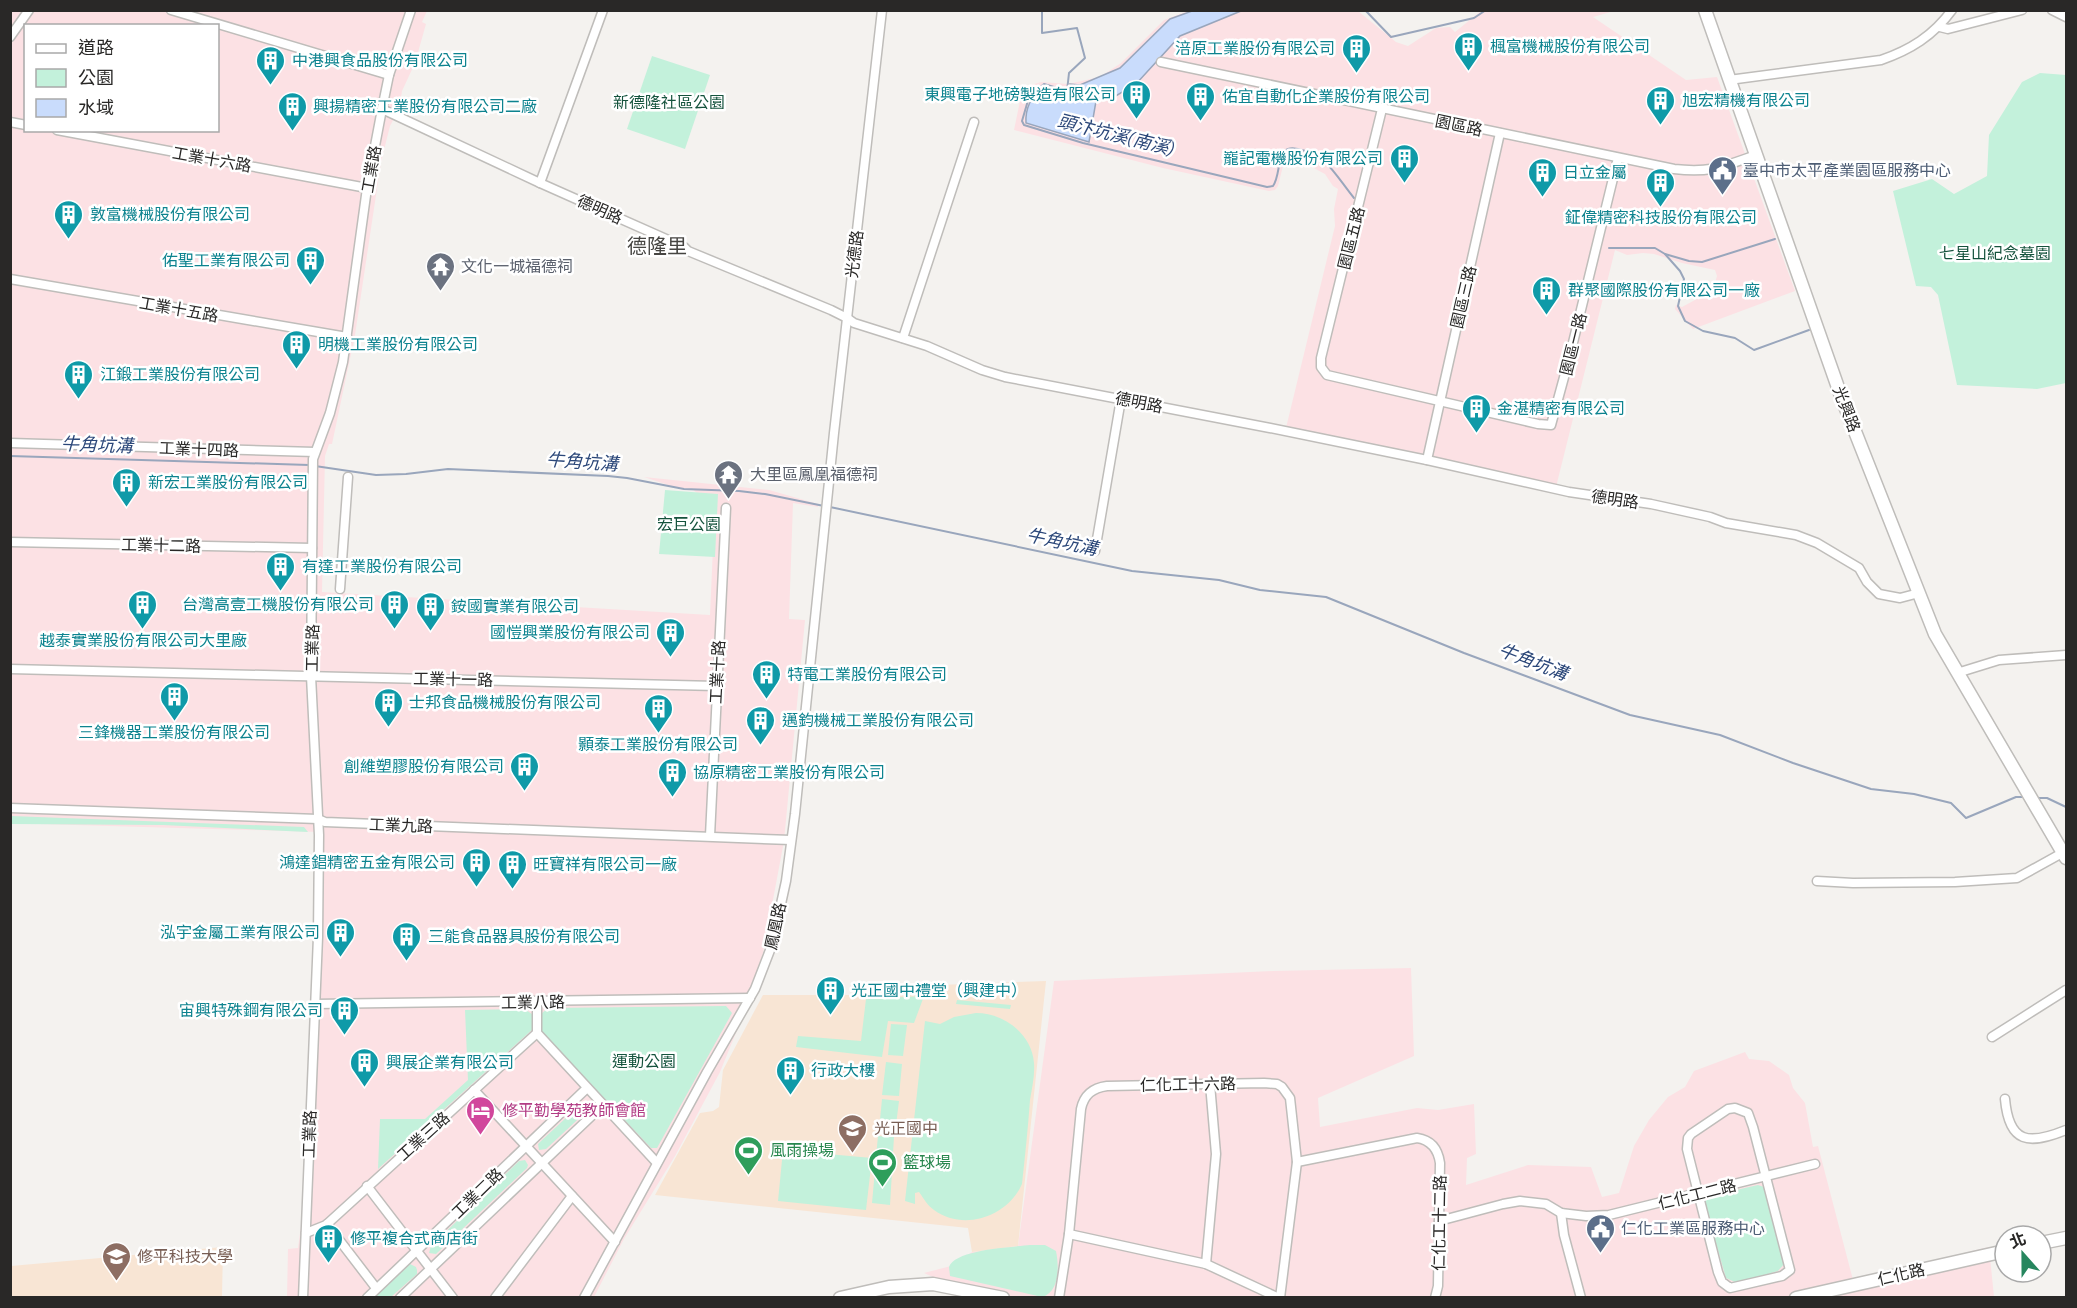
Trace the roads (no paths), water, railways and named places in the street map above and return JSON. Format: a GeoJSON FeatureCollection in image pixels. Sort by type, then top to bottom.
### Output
{"type":"FeatureCollection","features":[{"type":"Feature","properties":{"kind":"main road","name":"光興路"},"geometry":{"type":"LineString","coordinates":[[1705,10],[1841,396],[1935,634],[2065,855]]}},
{"type":"Feature","properties":{"kind":"main road","name":"仁化路"},"geometry":{"type":"LineString","coordinates":[[1796,1298],[1993,1254]]}},
{"type":"Feature","properties":{"kind":"main road"},"geometry":{"type":"LineString","coordinates":[[840,1298],[889,1287],[933,1284],[1003,1298]]}},
{"type":"Feature","properties":{"kind":"street"},"geometry":{"type":"LineString","coordinates":[[10,37],[29,10]]}},
{"type":"Feature","properties":{"kind":"street"},"geometry":{"type":"LineString","coordinates":[[171,10],[218,24]]}},
{"type":"Feature","properties":{"kind":"street","name":"工業路"},"geometry":{"type":"LineString","coordinates":[[303,1298],[315,1004],[318,819],[311,676],[312,475],[315,454],[338,387],[367,188],[388,75],[411,10]]}},
{"type":"Feature","properties":{"kind":"street"},"geometry":{"type":"LineString","coordinates":[[540,183],[603,10]]}},
{"type":"Feature","properties":{"kind":"street","name":"光德路"},"geometry":{"type":"LineString","coordinates":[[827,510],[882,10]]}},
{"type":"Feature","properties":{"kind":"street"},"geometry":{"type":"LineString","coordinates":[[1729,80],[1881,60],[1904,52],[1940,27],[1952,10]]}},
{"type":"Feature","properties":{"kind":"street"},"geometry":{"type":"LineString","coordinates":[[1940,27],[1948,29],[2022,10]]}},
{"type":"Feature","properties":{"kind":"street"},"geometry":{"type":"LineString","coordinates":[[2052,10],[2067,17]]}},
{"type":"Feature","properties":{"kind":"street"},"geometry":{"type":"LineString","coordinates":[[219,24],[388,75]]}},
{"type":"Feature","properties":{"kind":"street","name":"園區路"},"geometry":{"type":"LineString","coordinates":[[1161,62],[1674,169],[1705,171],[1756,155]]}},
{"type":"Feature","properties":{"kind":"street","name":"德明路"},"geometry":{"type":"LineString","coordinates":[[382,109],[684,247],[688,251],[847,318],[854,323],[903,338],[982,370],[1005,377],[1427,460],[1569,492],[1651,504],[1736,525],[1796,535],[1817,543],[1859,568],[1872,589],[1879,594],[1900,598],[1918,593]]}},
{"type":"Feature","properties":{"kind":"street","name":"園區五路"},"geometry":{"type":"LineString","coordinates":[[1382,109],[1321,357],[1321,367],[1327,375],[1440,401]]}},
{"type":"Feature","properties":{"kind":"street"},"geometry":{"type":"LineString","coordinates":[[903,338],[974,122]]}},
{"type":"Feature","properties":{"kind":"street","name":"工業十六路"},"geometry":{"type":"LineString","coordinates":[[68,132],[367,188]]}},
{"type":"Feature","properties":{"kind":"street","name":"園區三路"},"geometry":{"type":"LineString","coordinates":[[1427,460],[1500,133]]}},
{"type":"Feature","properties":{"kind":"street","name":"園區一路"},"geometry":{"type":"LineString","coordinates":[[1440,401],[1551,425],[1575,337],[1618,158]]}},
{"type":"Feature","properties":{"kind":"street","name":"工業十五路"},"geometry":{"type":"LineString","coordinates":[[10,279],[347,336]]}},
{"type":"Feature","properties":{"kind":"street"},"geometry":{"type":"LineString","coordinates":[[1095,551],[1121,399]]}},
{"type":"Feature","properties":{"kind":"street","name":"工業十四路"},"geometry":{"type":"LineString","coordinates":[[10,443],[315,454]]}},
{"type":"Feature","properties":{"kind":"street"},"geometry":{"type":"LineString","coordinates":[[340,589],[348,477]]}},
{"type":"Feature","properties":{"kind":"street","name":"工業十路"},"geometry":{"type":"LineString","coordinates":[[710,836],[726,508]]}},
{"type":"Feature","properties":{"kind":"street","name":"鳳凰路"},"geometry":{"type":"LineString","coordinates":[[584,1298],[750,998],[772,945],[792,840],[827,510]]}},
{"type":"Feature","properties":{"kind":"street","name":"工業十二路"},"geometry":{"type":"LineString","coordinates":[[10,542],[312,548]]}},
{"type":"Feature","properties":{"kind":"street"},"geometry":{"type":"LineString","coordinates":[[1956,673],[1999,660],[2067,656]]}},
{"type":"Feature","properties":{"kind":"street","name":"工業十一路"},"geometry":{"type":"LineString","coordinates":[[10,669],[716,686]]}},
{"type":"Feature","properties":{"kind":"street","name":"工業九路"},"geometry":{"type":"LineString","coordinates":[[10,808],[792,840]]}},
{"type":"Feature","properties":{"kind":"street"},"geometry":{"type":"LineString","coordinates":[[1817,881],[1945,882],[2017,878],[2065,855]]}},
{"type":"Feature","properties":{"kind":"street"},"geometry":{"type":"LineString","coordinates":[[1992,1037],[2067,990]]}},
{"type":"Feature","properties":{"kind":"street","name":"工業八路"},"geometry":{"type":"LineString","coordinates":[[315,1004],[750,998]]}},
{"type":"Feature","properties":{"kind":"street"},"geometry":{"type":"LineString","coordinates":[[537,1002],[537,1033],[657,1163]]}},
{"type":"Feature","properties":{"kind":"street","name":"工業三路"},"geometry":{"type":"LineString","coordinates":[[306,1233],[327,1224],[537,1033]]}},
{"type":"Feature","properties":{"kind":"street","name":"仁化工十六路"},"geometry":{"type":"LineString","coordinates":[[1059,1298],[1069,1234],[1084,1098],[1090,1092],[1107,1086],[1270,1083],[1285,1089],[1290,1098],[1297,1162],[1280,1298]]}},
{"type":"Feature","properties":{"kind":"street"},"geometry":{"type":"LineString","coordinates":[[1206,1264],[1216,1154],[1210,1084]]}},
{"type":"Feature","properties":{"kind":"street","name":"工業二路"},"geometry":{"type":"LineString","coordinates":[[367,1298],[587,1088]]}},
{"type":"Feature","properties":{"kind":"street"},"geometry":{"type":"LineString","coordinates":[[474,1090],[615,1242]]}},
{"type":"Feature","properties":{"kind":"street"},"geometry":{"type":"LineString","coordinates":[[2005,1099],[2009,1119],[2013,1129],[2020,1137],[2027,1140],[2067,1130]]}},
{"type":"Feature","properties":{"kind":"street","name":"工業二路"},"geometry":{"type":"LineString","coordinates":[[400,1298],[603,1105]]}},
{"type":"Feature","properties":{"kind":"street"},"geometry":{"type":"LineString","coordinates":[[1728,1109],[1739,1109],[1748,1113],[1767,1177],[1790,1270],[1782,1276],[1730,1288],[1722,1282],[1698,1194],[1687,1149],[1689,1138],[1695,1131],[1728,1109]]}},
{"type":"Feature","properties":{"kind":"street","name":"仁化工十二路"},"geometry":{"type":"LineString","coordinates":[[1297,1162],[1401,1141],[1423,1139],[1435,1148],[1439,1157],[1438,1286],[1435,1298]]}},
{"type":"Feature","properties":{"kind":"street","name":"仁化工二路"},"geometry":{"type":"LineString","coordinates":[[1438,1221],[1503,1204],[1520,1202],[1546,1204],[1561,1213],[1599,1216],[1815,1164]]}},
{"type":"Feature","properties":{"kind":"street"},"geometry":{"type":"LineString","coordinates":[[368,1186],[453,1298]]}},
{"type":"Feature","properties":{"kind":"street"},"geometry":{"type":"LineString","coordinates":[[495,1298],[572,1197]]}},
{"type":"Feature","properties":{"kind":"street"},"geometry":{"type":"LineString","coordinates":[[1561,1213],[1564,1234],[1581,1298]]}},
{"type":"Feature","properties":{"kind":"street"},"geometry":{"type":"LineString","coordinates":[[327,1224],[376,1288]]}},
{"type":"Feature","properties":{"kind":"street"},"geometry":{"type":"LineString","coordinates":[[1069,1234],[1206,1264],[1280,1298]]}},
{"type":"Feature","properties":{"kind":"water"},"geometry":{"type":"Polygon","coordinates":[[[1192,11],[1241,11],[1180,36],[1136,84],[1114,97],[1096,101],[1089,142],[1026,123],[1030,103],[1042,88],[1059,90],[1058,95],[1065,97],[1066,91],[1071,88],[1070,84],[1080,85],[1120,68],[1170,19],[1192,11]]]}},
{"type":"Feature","properties":{"kind":"waterway","name":"頭汴坑溪(南溪)"},"geometry":{"type":"LineString","coordinates":[[1042,10],[1042,33],[1077,28],[1085,58],[1069,73],[1067,91],[1044,84],[1029,97],[1022,121],[1024,125],[1083,143],[1267,187],[1273,186],[1275,182],[1282,154],[1288,149],[1299,149],[1324,161],[1354,198]]}},
{"type":"Feature","properties":{"kind":"waterway"},"geometry":{"type":"LineString","coordinates":[[1365,10],[1391,37],[1474,18],[1486,10]]}},
{"type":"Feature","properties":{"kind":"waterway","name":"頭汴坑溪(南溪)"},"geometry":{"type":"LineString","coordinates":[[1609,248],[1655,248],[1665,254],[1702,262],[1775,239]]}},
{"type":"Feature","properties":{"kind":"waterway","name":"頭汴坑溪(南溪)"},"geometry":{"type":"LineString","coordinates":[[1665,254],[1684,279],[1678,306],[1685,321],[1703,331],[1735,338],[1754,350],[1809,330]]}},
{"type":"Feature","properties":{"kind":"waterway","name":"牛角坑溝"},"geometry":{"type":"LineString","coordinates":[[10,456],[309,465]]}},
{"type":"Feature","properties":{"kind":"waterway","name":"牛角坑溝"},"geometry":{"type":"LineString","coordinates":[[315,466],[376,475],[448,469],[608,476],[684,489],[765,494],[824,506]]}},
{"type":"Feature","properties":{"kind":"waterway","name":"牛角坑溝"},"geometry":{"type":"LineString","coordinates":[[830,507],[1132,571],[1219,580],[1260,590],[1326,597],[1464,653],[1630,715],[1720,735],[1871,789],[1914,794],[1951,803],[1966,818],[2016,797],[2024,797]]}},
{"type":"Feature","properties":{"kind":"waterway","name":"牛角坑溝"},"geometry":{"type":"LineString","coordinates":[[2035,798],[2047,798],[2066,807]]}},
{"type":"Feature","properties":{"kind":"place","name":"楓富機械股份有限公司"},"geometry":{"type":"Point","coordinates":[1469,72]}},
{"type":"Feature","properties":{"kind":"place","name":"涪原工業股份有限公司"},"geometry":{"type":"Point","coordinates":[1356,74]}},
{"type":"Feature","properties":{"kind":"place","name":"中港興食品股份有限公司"},"geometry":{"type":"Point","coordinates":[271,86]}},
{"type":"Feature","properties":{"kind":"place","name":"東興電子地磅製造有限公司"},"geometry":{"type":"Point","coordinates":[1137,120]}},
{"type":"Feature","properties":{"kind":"place","name":"佑宜自動化企業股份有限公司"},"geometry":{"type":"Point","coordinates":[1201,122]}},
{"type":"Feature","properties":{"kind":"place","name":"旭宏精機有限公司"},"geometry":{"type":"Point","coordinates":[1661,126]}},
{"type":"Feature","properties":{"kind":"place","name":"興揚精密工業股份有限公司二廠"},"geometry":{"type":"Point","coordinates":[292,132]}},
{"type":"Feature","properties":{"kind":"place","name":"巃記電機股份有限公司"},"geometry":{"type":"Point","coordinates":[1404,184]}},
{"type":"Feature","properties":{"kind":"place","name":"臺中市太平產業園區服務中心"},"geometry":{"type":"Point","coordinates":[1722,196]}},
{"type":"Feature","properties":{"kind":"place","name":"日立金屬"},"geometry":{"type":"Point","coordinates":[1542,198]}},
{"type":"Feature","properties":{"kind":"place","name":"鉦偉精密科技股份有限公司"},"geometry":{"type":"Point","coordinates":[1661,208]}},
{"type":"Feature","properties":{"kind":"place","name":"敦富機械股份有限公司"},"geometry":{"type":"Point","coordinates":[69,240]}},
{"type":"Feature","properties":{"kind":"place","name":"佑聖工業有限公司"},"geometry":{"type":"Point","coordinates":[311,286]}},
{"type":"Feature","properties":{"kind":"place","name":"文化一城福德祠"},"geometry":{"type":"Point","coordinates":[440,292]}},
{"type":"Feature","properties":{"kind":"place","name":"群聚國際股份有限公司一廠"},"geometry":{"type":"Point","coordinates":[1547,316]}},
{"type":"Feature","properties":{"kind":"place","name":"明機工業股份有限公司"},"geometry":{"type":"Point","coordinates":[297,370]}},
{"type":"Feature","properties":{"kind":"place","name":"江鍛工業股份有限公司"},"geometry":{"type":"Point","coordinates":[79,400]}},
{"type":"Feature","properties":{"kind":"place","name":"金湛精密有限公司"},"geometry":{"type":"Point","coordinates":[1476,434]}},
{"type":"Feature","properties":{"kind":"place","name":"大里區鳳凰福德祠"},"geometry":{"type":"Point","coordinates":[729,500]}},
{"type":"Feature","properties":{"kind":"place","name":"新宏工業股份有限公司"},"geometry":{"type":"Point","coordinates":[127,508]}},
{"type":"Feature","properties":{"kind":"place","name":"有達工業股份有限公司"},"geometry":{"type":"Point","coordinates":[281,592]}},
{"type":"Feature","properties":{"kind":"place","name":"越泰實業股份有限公司大里廠"},"geometry":{"type":"Point","coordinates":[143,630]}},
{"type":"Feature","properties":{"kind":"place","name":"台灣高壹工機股份有限公司"},"geometry":{"type":"Point","coordinates":[395,630]}},
{"type":"Feature","properties":{"kind":"place","name":"銨國實業有限公司"},"geometry":{"type":"Point","coordinates":[430,632]}},
{"type":"Feature","properties":{"kind":"place","name":"國愷興業股份有限公司"},"geometry":{"type":"Point","coordinates":[671,658]}},
{"type":"Feature","properties":{"kind":"place","name":"特電工業股份有限公司"},"geometry":{"type":"Point","coordinates":[766,700]}},
{"type":"Feature","properties":{"kind":"place","name":"三鋒機器工業股份有限公司"},"geometry":{"type":"Point","coordinates":[174,722]}},
{"type":"Feature","properties":{"kind":"place","name":"士邦食品機械股份有限公司"},"geometry":{"type":"Point","coordinates":[388,728]}},
{"type":"Feature","properties":{"kind":"place","name":"顥泰工業股份有限公司"},"geometry":{"type":"Point","coordinates":[658,734]}},
{"type":"Feature","properties":{"kind":"place","name":"邁鈞機械工業股份有限公司"},"geometry":{"type":"Point","coordinates":[761,746]}},
{"type":"Feature","properties":{"kind":"place","name":"創維塑膠股份有限公司"},"geometry":{"type":"Point","coordinates":[525,792]}},
{"type":"Feature","properties":{"kind":"place","name":"協原精密工業股份有限公司"},"geometry":{"type":"Point","coordinates":[672,798]}},
{"type":"Feature","properties":{"kind":"place","name":"鴻達錩精密五金有限公司"},"geometry":{"type":"Point","coordinates":[476,888]}},
{"type":"Feature","properties":{"kind":"place","name":"旺寶祥有限公司一廠"},"geometry":{"type":"Point","coordinates":[512,890]}},
{"type":"Feature","properties":{"kind":"place","name":"泓宇金屬工業有限公司"},"geometry":{"type":"Point","coordinates":[341,958]}},
{"type":"Feature","properties":{"kind":"place","name":"三能食品器具股份有限公司"},"geometry":{"type":"Point","coordinates":[407,962]}},
{"type":"Feature","properties":{"kind":"place","name":"光正國中禮堂（興建中）"},"geometry":{"type":"Point","coordinates":[830,1016]}},
{"type":"Feature","properties":{"kind":"place","name":"宙興特殊鋼有限公司"},"geometry":{"type":"Point","coordinates":[344,1036]}},
{"type":"Feature","properties":{"kind":"place","name":"興展企業有限公司"},"geometry":{"type":"Point","coordinates":[365,1088]}},
{"type":"Feature","properties":{"kind":"place","name":"行政大樓"},"geometry":{"type":"Point","coordinates":[790,1096]}},
{"type":"Feature","properties":{"kind":"place","name":"修平勤學苑教師會館"},"geometry":{"type":"Point","coordinates":[481,1136]}},
{"type":"Feature","properties":{"kind":"place","name":"光正國中"},"geometry":{"type":"Point","coordinates":[853,1154]}},
{"type":"Feature","properties":{"kind":"place","name":"風雨操場"},"geometry":{"type":"Point","coordinates":[749,1176]}},
{"type":"Feature","properties":{"kind":"place","name":"籃球場"},"geometry":{"type":"Point","coordinates":[882,1188]}},
{"type":"Feature","properties":{"kind":"place","name":"仁化工業區服務中心"},"geometry":{"type":"Point","coordinates":[1600,1254]}},
{"type":"Feature","properties":{"kind":"place","name":"修平複合式商店街"},"geometry":{"type":"Point","coordinates":[329,1264]}},
{"type":"Feature","properties":{"kind":"place","name":"修平科技大學"},"geometry":{"type":"Point","coordinates":[116,1282]}},
{"type":"Feature","properties":{"kind":"district","name":"德隆里"},"geometry":{"type":"Point","coordinates":[657,246]}},
{"type":"Feature","properties":{"kind":"park label","name":"新德隆社區公園"},"geometry":{"type":"Point","coordinates":[669,102]}},
{"type":"Feature","properties":{"kind":"park label","name":"七星山紀念墓園"},"geometry":{"type":"Point","coordinates":[1995,253]}},
{"type":"Feature","properties":{"kind":"park label","name":"宏巨公園"},"geometry":{"type":"Point","coordinates":[689,524]}},
{"type":"Feature","properties":{"kind":"park label","name":"運動公園"},"geometry":{"type":"Point","coordinates":[644,1061]}}]}
